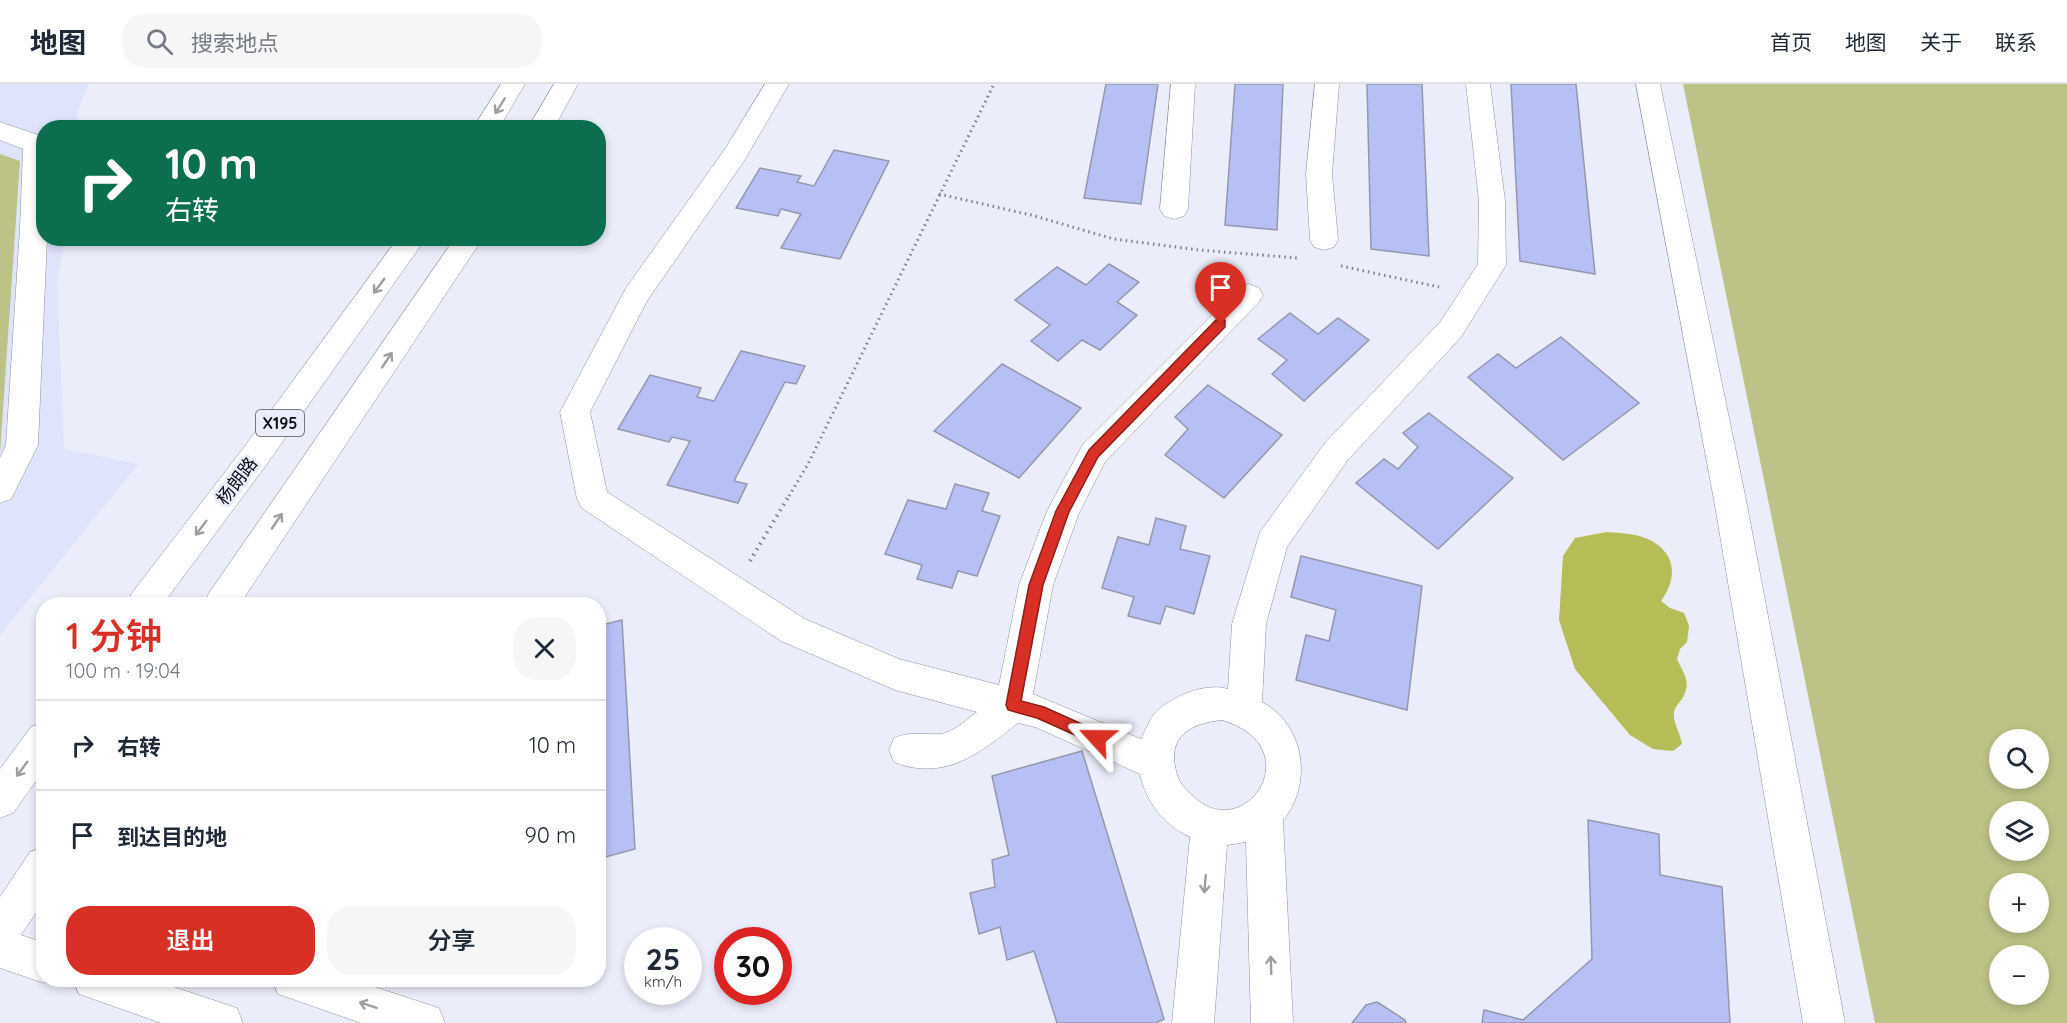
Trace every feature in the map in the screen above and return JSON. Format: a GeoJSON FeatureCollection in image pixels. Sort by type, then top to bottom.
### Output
{"type":"FeatureCollection","features":[{"type":"Feature","properties":{"kind":"street"},"geometry":{"type":"LineString","coordinates":[[491,120],[513,84]]}},
{"type":"Feature","properties":{"kind":"street"},"geometry":{"type":"LineString","coordinates":[[546,120],[566,84]]}},
{"type":"Feature","properties":{"kind":"street"},"geometry":{"type":"LineString","coordinates":[[777,84],[735,155],[636,295],[575,412],[593,499],[793,630],[895,674],[1039,712],[1155,764]]}},
{"type":"Feature","properties":{"kind":"street"},"geometry":{"type":"LineString","coordinates":[[1174,209],[1183,84]]}},
{"type":"Feature","properties":{"kind":"street"},"geometry":{"type":"LineString","coordinates":[[1324,240],[1319,174],[1326,84]]}},
{"type":"Feature","properties":{"kind":"street"},"geometry":{"type":"LineString","coordinates":[[1244,710],[1249,624],[1272,542],[1336,452],[1451,329],[1492,265],[1492,201],[1478,84]]}},
{"type":"Feature","properties":{"kind":"street"},"geometry":{"type":"LineString","coordinates":[[1648,84],[1730,500],[1824,1023]]}},
{"type":"Feature","properties":{"kind":"street"},"geometry":{"type":"LineString","coordinates":[[0,131],[36,144],[34,228],[22,445],[0,490]]}},
{"type":"Feature","properties":{"kind":"street","name":"杨朗路"},"geometry":{"type":"LineString","coordinates":[[149,597],[256,455],[407,246]]}},
{"type":"Feature","properties":{"kind":"street","name":"X195"},"geometry":{"type":"LineString","coordinates":[[226,597],[465,246]]}},
{"type":"Feature","properties":{"kind":"street"},"geometry":{"type":"LineString","coordinates":[[908,750],[944,751],[969,740],[1013,705],[1036,585],[1063,511],[1094,453],[1249,295]]}},
{"type":"Feature","properties":{"kind":"street"},"geometry":{"type":"LineString","coordinates":[[1222,704],[1244,710],[1262,722],[1275,738],[1284,758],[1284,779],[1278,798],[1264,814],[1248,824],[1229,827],[1210,826],[1188,818],[1171,803],[1160,784],[1155,764],[1158,743],[1167,725],[1183,713],[1202,705],[1222,704]]}},
{"type":"Feature","properties":{"kind":"street"},"geometry":{"type":"LineString","coordinates":[[0,800],[36,750]]}},
{"type":"Feature","properties":{"kind":"street"},"geometry":{"type":"LineString","coordinates":[[1264,814],[1272,1023]]}},
{"type":"Feature","properties":{"kind":"street"},"geometry":{"type":"LineString","coordinates":[[1193,1023],[1210,826]]}},
{"type":"Feature","properties":{"kind":"street"},"geometry":{"type":"LineString","coordinates":[[0,932],[29,886]]}},
{"type":"Feature","properties":{"kind":"street"},"geometry":{"type":"LineString","coordinates":[[0,948],[36,960]]}},
{"type":"Feature","properties":{"kind":"street"},"geometry":{"type":"LineString","coordinates":[[114,987],[222,1023]]}},
{"type":"Feature","properties":{"kind":"street"},"geometry":{"type":"LineString","coordinates":[[313,987],[424,1023]]}},
{"type":"Feature","properties":{"kind":"path"},"geometry":{"type":"LineString","coordinates":[[731,589],[808,464],[994,84]]}},
{"type":"Feature","properties":{"kind":"path"},"geometry":{"type":"LineString","coordinates":[[939,194],[1031,215],[1114,239],[1199,250],[1300,258]]}},
{"type":"Feature","properties":{"kind":"path"},"geometry":{"type":"LineString","coordinates":[[1335,264],[1473,294]]}},
{"type":"Feature","properties":{"kind":"shaded area"},"geometry":{"type":"Polygon","coordinates":[[[0,84],[89,84],[78,109],[77,120],[36,120],[36,246],[64,246],[57,282],[64,449],[138,464],[0,635],[0,84]]]}},
{"type":"Feature","properties":{"kind":"shaded area"},"geometry":{"type":"Polygon","coordinates":[[[1683,84],[2067,84],[2067,1023],[1875,1023],[1683,84]]]}},
{"type":"Feature","properties":{"kind":"shaded area"},"geometry":{"type":"Polygon","coordinates":[[[0,154],[20,161],[0,453],[0,154]]]}},
{"type":"Feature","properties":{"kind":"shaded area"},"geometry":{"type":"Polygon","coordinates":[[[1607,532],[1630,534],[1652,541],[1660,547],[1670,561],[1672,577],[1661,601],[1670,608],[1684,613],[1689,626],[1687,642],[1680,649],[1677,659],[1687,683],[1685,693],[1674,712],[1674,720],[1682,744],[1673,751],[1653,749],[1630,735],[1575,669],[1559,620],[1563,556],[1575,538],[1607,532]]]}},
{"type":"Feature","properties":{"kind":"building"},"geometry":{"type":"Polygon","coordinates":[[[1106,84],[1158,84],[1141,204],[1084,198],[1106,84]]]}},
{"type":"Feature","properties":{"kind":"building"},"geometry":{"type":"Polygon","coordinates":[[[1235,84],[1283,84],[1277,230],[1225,225],[1235,84]]]}},
{"type":"Feature","properties":{"kind":"building"},"geometry":{"type":"Polygon","coordinates":[[[1367,84],[1422,84],[1429,256],[1371,249],[1367,84]]]}},
{"type":"Feature","properties":{"kind":"building"},"geometry":{"type":"Polygon","coordinates":[[[1511,84],[1576,84],[1595,274],[1520,261],[1511,84]]]}},
{"type":"Feature","properties":{"kind":"building"},"geometry":{"type":"Polygon","coordinates":[[[834,150],[889,161],[840,259],[781,248],[801,214],[781,209],[778,216],[736,208],[760,168],[801,176],[797,182],[814,186],[834,150]]]}},
{"type":"Feature","properties":{"kind":"building"},"geometry":{"type":"Polygon","coordinates":[[[1109,264],[1139,282],[1117,302],[1137,315],[1100,350],[1082,340],[1058,361],[1031,341],[1050,325],[1015,300],[1057,267],[1086,285],[1109,264]]]}},
{"type":"Feature","properties":{"kind":"building"},"geometry":{"type":"Polygon","coordinates":[[[1290,313],[1318,334],[1338,318],[1369,340],[1304,401],[1272,374],[1287,360],[1258,339],[1290,313]]]}},
{"type":"Feature","properties":{"kind":"building"},"geometry":{"type":"Polygon","coordinates":[[[1561,337],[1639,403],[1563,460],[1468,377],[1498,354],[1516,368],[1561,337]]]}},
{"type":"Feature","properties":{"kind":"building"},"geometry":{"type":"Polygon","coordinates":[[[741,351],[805,366],[796,384],[785,382],[734,481],[747,484],[738,503],[667,485],[690,441],[672,437],[669,442],[618,429],[650,375],[701,388],[697,397],[714,401],[741,351]]]}},
{"type":"Feature","properties":{"kind":"building"},"geometry":{"type":"Polygon","coordinates":[[[1002,364],[1081,408],[1019,478],[934,431],[1002,364]]]}},
{"type":"Feature","properties":{"kind":"building"},"geometry":{"type":"Polygon","coordinates":[[[1208,385],[1282,435],[1224,498],[1165,455],[1188,429],[1175,417],[1208,385]]]}},
{"type":"Feature","properties":{"kind":"building"},"geometry":{"type":"Polygon","coordinates":[[[1429,413],[1513,478],[1438,549],[1356,483],[1384,459],[1398,469],[1418,447],[1403,433],[1429,413]]]}},
{"type":"Feature","properties":{"kind":"building"},"geometry":{"type":"Polygon","coordinates":[[[955,484],[989,493],[982,511],[1000,516],[977,576],[958,571],[952,588],[917,579],[922,565],[885,554],[908,500],[946,509],[955,484]]]}},
{"type":"Feature","properties":{"kind":"building"},"geometry":{"type":"Polygon","coordinates":[[[1156,518],[1186,526],[1180,549],[1210,556],[1194,614],[1166,606],[1160,624],[1128,616],[1134,597],[1102,588],[1118,537],[1149,545],[1156,518]]]}},
{"type":"Feature","properties":{"kind":"building"},"geometry":{"type":"Polygon","coordinates":[[[1301,556],[1422,586],[1407,710],[1296,680],[1306,635],[1329,641],[1336,610],[1291,597],[1301,556]]]}},
{"type":"Feature","properties":{"kind":"building"},"geometry":{"type":"Polygon","coordinates":[[[622,620],[635,849],[606,857],[606,624],[622,620]]]}},
{"type":"Feature","properties":{"kind":"building"},"geometry":{"type":"Polygon","coordinates":[[[1082,751],[1164,1019],[1156,1023],[1057,1023],[1034,951],[1007,960],[1000,927],[979,934],[970,893],[995,887],[992,860],[1009,855],[992,776],[1082,751]]]}},
{"type":"Feature","properties":{"kind":"building"},"geometry":{"type":"Polygon","coordinates":[[[1588,820],[1659,834],[1660,875],[1722,887],[1730,1023],[1482,1023],[1484,1010],[1523,1020],[1592,959],[1588,820]]]}},
{"type":"Feature","properties":{"kind":"building"},"geometry":{"type":"Polygon","coordinates":[[[1377,1002],[1405,1020],[1406,1023],[1352,1023],[1366,1005],[1377,1002]]]}},
{"type":"Feature","properties":{"kind":"route"},"geometry":{"type":"LineString","coordinates":[[1097,738],[1039,712],[1013,705],[1036,585],[1063,511],[1094,453],[1221,324]]}}]}
